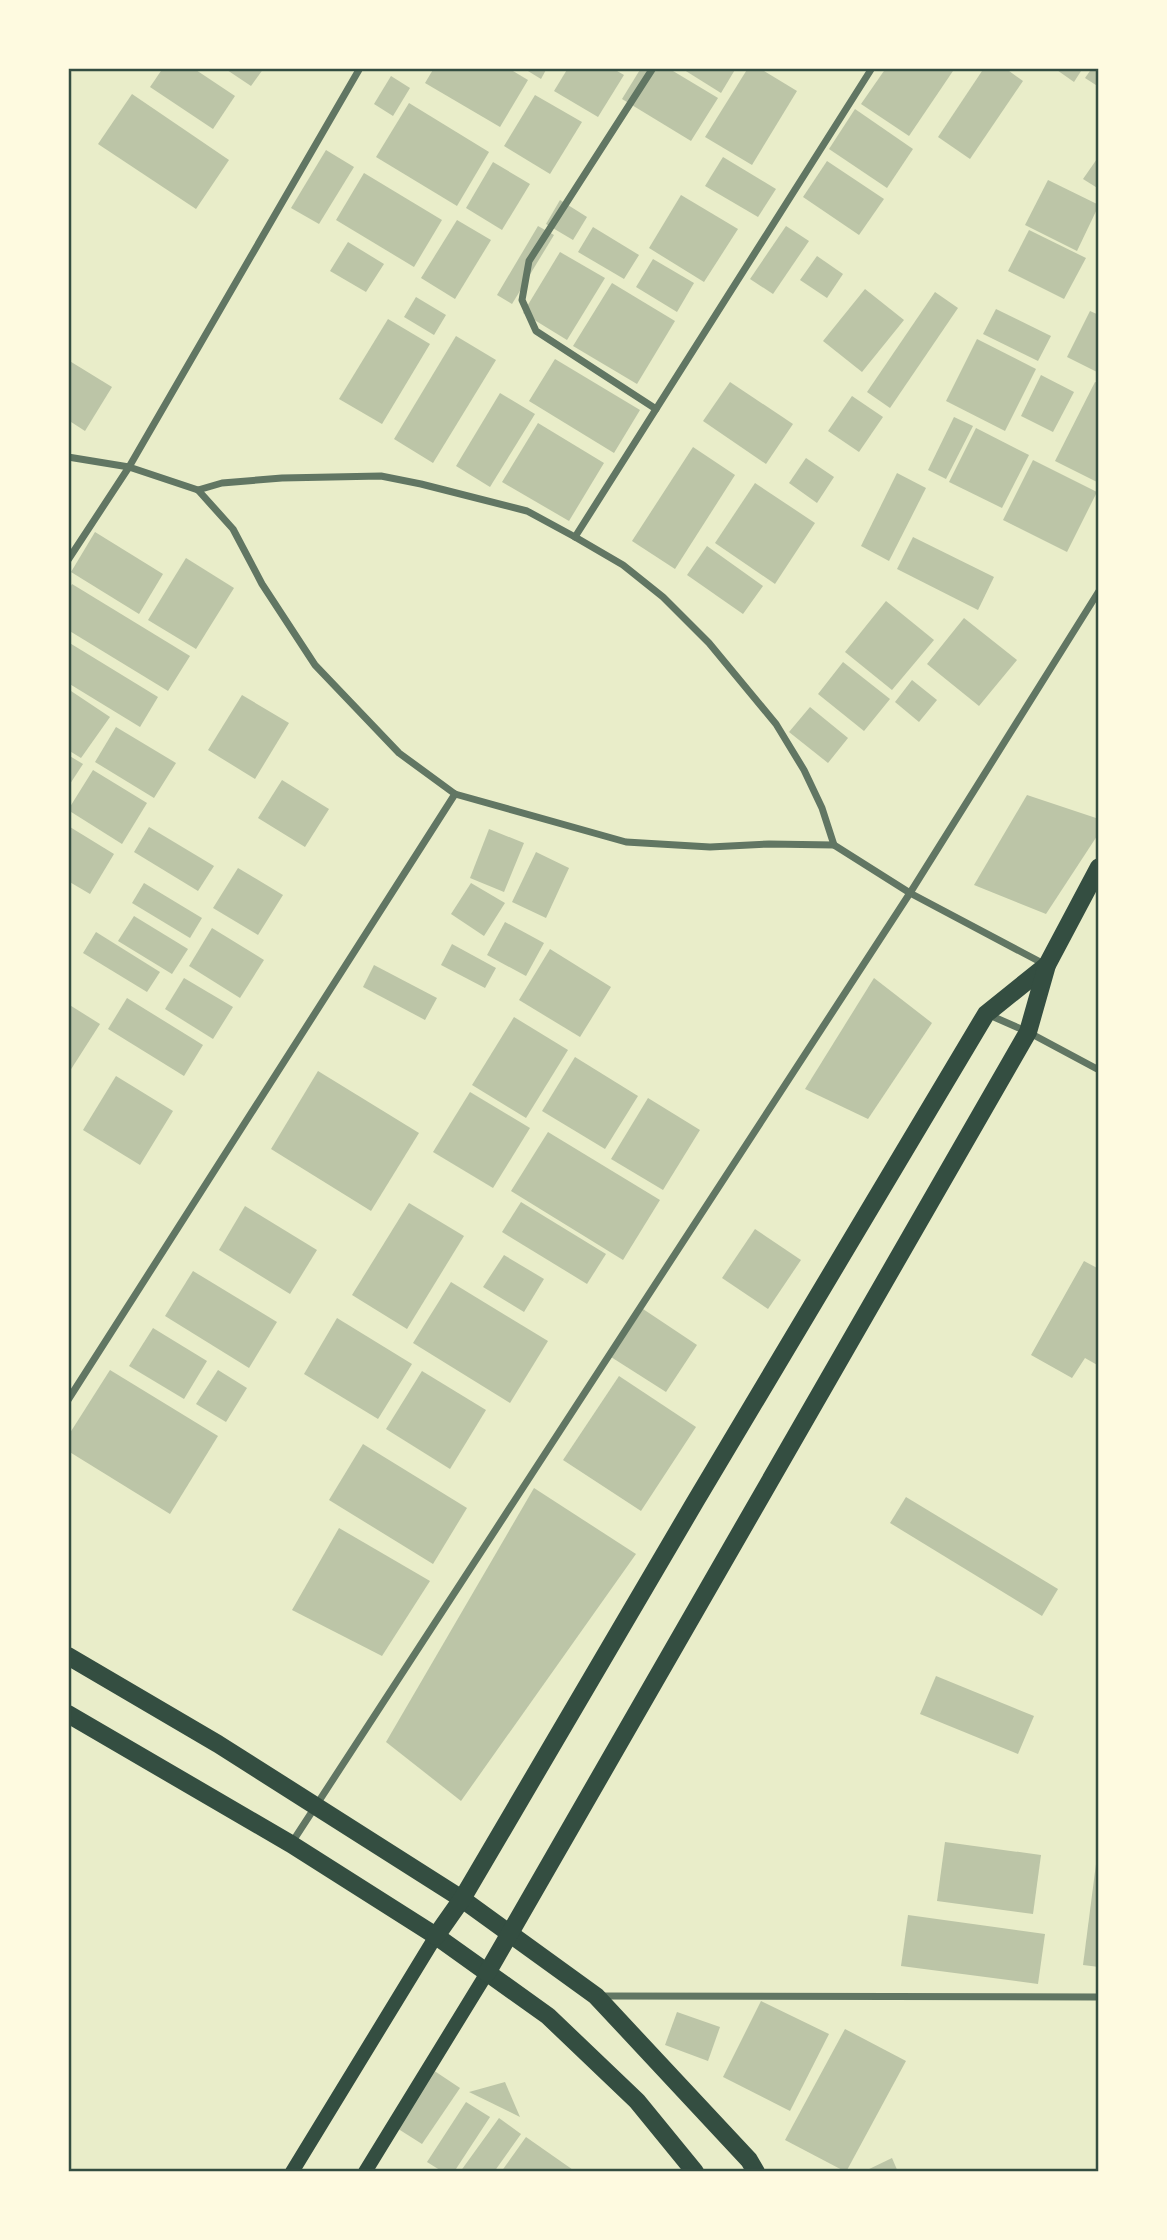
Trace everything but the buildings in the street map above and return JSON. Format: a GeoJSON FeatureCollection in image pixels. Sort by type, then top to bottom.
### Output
{"type":"FeatureCollection","features":[{"type":"Feature","properties":{"kind":"main road"},"geometry":{"type":"LineString","coordinates":[[365,2172],[511,1934],[1028,1032],[1047,965],[1099,867]]}},
{"type":"Feature","properties":{"kind":"main road"},"geometry":{"type":"LineString","coordinates":[[292,2172],[461,1899],[986,1014],[1047,965]]}},
{"type":"Feature","properties":{"kind":"main road"},"geometry":{"type":"LineString","coordinates":[[68,1656],[218,1744],[461,1899],[596,1996],[749,2160],[756,2172]]}},
{"type":"Feature","properties":{"kind":"main road"},"geometry":{"type":"LineString","coordinates":[[68,1714],[291,1844],[436,1936],[548,2016],[637,2101],[695,2172]]}},
{"type":"Feature","properties":{"kind":"street"},"geometry":{"type":"LineString","coordinates":[[68,560],[129,467],[360,68]]}},
{"type":"Feature","properties":{"kind":"street"},"geometry":{"type":"LineString","coordinates":[[653,68],[529,261],[522,300],[536,331],[656,409]]}},
{"type":"Feature","properties":{"kind":"street"},"geometry":{"type":"LineString","coordinates":[[576,537],[872,68]]}},
{"type":"Feature","properties":{"kind":"street"},"geometry":{"type":"LineString","coordinates":[[68,457],[129,467],[198,490],[233,529],[262,584],[315,665],[399,753],[455,794],[626,842],[710,848],[769,844],[834,845],[910,893],[1047,965]]}},
{"type":"Feature","properties":{"kind":"street"},"geometry":{"type":"LineString","coordinates":[[198,490],[222,483],[282,478],[381,476],[527,511],[576,537],[622,565],[663,597],[709,643],[776,724],[804,769],[822,808],[834,845]]}},
{"type":"Feature","properties":{"kind":"street"},"geometry":{"type":"LineString","coordinates":[[291,1844],[910,893],[1099,591]]}},
{"type":"Feature","properties":{"kind":"street"},"geometry":{"type":"LineString","coordinates":[[68,1400],[455,794]]}},
{"type":"Feature","properties":{"kind":"street"},"geometry":{"type":"LineString","coordinates":[[986,1014],[1028,1032],[1099,1070]]}},
{"type":"Feature","properties":{"kind":"street"},"geometry":{"type":"LineString","coordinates":[[596,1996],[1099,1997]]}}]}
